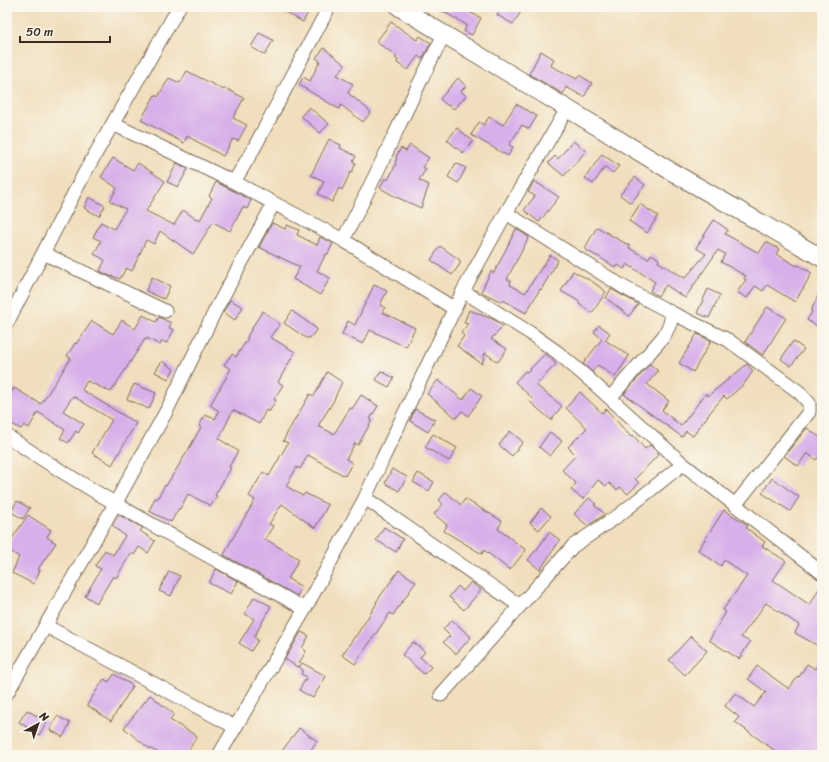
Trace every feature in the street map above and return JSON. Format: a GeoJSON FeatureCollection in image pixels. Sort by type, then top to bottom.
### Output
{"type":"FeatureCollection","features":[{"type":"Feature","properties":{"kind":"street"},"geometry":{"type":"LineString","coordinates":[[7,323],[84,174],[179,7]]}},
{"type":"Feature","properties":{"kind":"street"},"geometry":{"type":"LineString","coordinates":[[234,182],[329,7]]}},
{"type":"Feature","properties":{"kind":"street"},"geometry":{"type":"LineString","coordinates":[[399,7],[674,173],[822,258]]}},
{"type":"Feature","properties":{"kind":"street"},"geometry":{"type":"LineString","coordinates":[[343,240],[369,191],[424,72],[444,35]]}},
{"type":"Feature","properties":{"kind":"street"},"geometry":{"type":"LineString","coordinates":[[219,755],[305,609],[365,498],[463,290],[567,109]]}},
{"type":"Feature","properties":{"kind":"street"},"geometry":{"type":"LineString","coordinates":[[113,124],[234,182],[343,240],[455,309]]}},
{"type":"Feature","properties":{"kind":"street"},"geometry":{"type":"LineString","coordinates":[[7,693],[167,410],[216,309],[274,203]]}},
{"type":"Feature","properties":{"kind":"street"},"geometry":{"type":"LineString","coordinates":[[506,213],[625,288],[728,340],[799,392],[809,403],[810,412],[735,505]]}},
{"type":"Feature","properties":{"kind":"street"},"geometry":{"type":"LineString","coordinates":[[43,253],[166,311]]}},
{"type":"Feature","properties":{"kind":"street"},"geometry":{"type":"LineString","coordinates":[[463,290],[557,352],[684,464],[822,573]]}},
{"type":"Feature","properties":{"kind":"street"},"geometry":{"type":"LineString","coordinates":[[610,398],[664,336],[670,324],[672,313]]}},
{"type":"Feature","properties":{"kind":"street"},"geometry":{"type":"LineString","coordinates":[[7,436],[50,465],[115,504],[305,609]]}},
{"type":"Feature","properties":{"kind":"street"},"geometry":{"type":"LineString","coordinates":[[441,695],[573,546],[619,515],[684,464]]}},
{"type":"Feature","properties":{"kind":"street"},"geometry":{"type":"LineString","coordinates":[[365,498],[520,606]]}},
{"type":"Feature","properties":{"kind":"street"},"geometry":{"type":"LineString","coordinates":[[46,626],[235,727]]}},
{"type":"Feature","properties":{"kind":"building"},"geometry":{"type":"Polygon","coordinates":[[[276,7],[311,7],[303,22],[276,7]]]}},
{"type":"Feature","properties":{"kind":"building"},"geometry":{"type":"Polygon","coordinates":[[[435,7],[474,7],[471,13],[481,18],[472,35],[464,31],[467,25],[435,7]]]}},
{"type":"Feature","properties":{"kind":"building"},"geometry":{"type":"Polygon","coordinates":[[[502,7],[524,7],[513,24],[497,15],[502,7]]]}},
{"type":"Feature","properties":{"kind":"building"},"geometry":{"type":"Polygon","coordinates":[[[391,22],[417,40],[420,36],[431,43],[422,59],[418,56],[408,70],[397,63],[398,60],[395,58],[397,56],[376,42],[391,22]]]}},
{"type":"Feature","properties":{"kind":"building"},"geometry":{"type":"Polygon","coordinates":[[[259,33],[273,40],[265,55],[251,47],[259,33]]]}},
{"type":"Feature","properties":{"kind":"building"},"geometry":{"type":"Polygon","coordinates":[[[324,48],[345,65],[337,75],[353,84],[348,93],[371,112],[363,122],[341,105],[339,109],[299,85],[303,77],[310,81],[320,61],[316,58],[324,48]]]}},
{"type":"Feature","properties":{"kind":"building"},"geometry":{"type":"Polygon","coordinates":[[[541,51],[554,59],[551,66],[577,79],[579,75],[592,83],[584,97],[566,87],[563,94],[529,74],[541,51]]]}},
{"type":"Feature","properties":{"kind":"building"},"geometry":{"type":"Polygon","coordinates":[[[187,71],[224,90],[225,88],[244,98],[233,118],[247,125],[238,141],[233,139],[223,156],[187,136],[184,143],[141,120],[155,95],[158,97],[169,78],[180,83],[187,71]]]}},
{"type":"Feature","properties":{"kind":"building"},"geometry":{"type":"Polygon","coordinates":[[[458,78],[466,86],[461,91],[466,96],[454,109],[440,99],[458,78]]]}},
{"type":"Feature","properties":{"kind":"building"},"geometry":{"type":"Polygon","coordinates":[[[516,104],[537,116],[529,129],[522,125],[509,145],[513,147],[508,156],[471,135],[479,122],[484,125],[489,117],[503,125],[516,104]]]}},
{"type":"Feature","properties":{"kind":"building"},"geometry":{"type":"Polygon","coordinates":[[[309,107],[329,124],[320,133],[301,116],[309,107]]]}},
{"type":"Feature","properties":{"kind":"building"},"geometry":{"type":"Polygon","coordinates":[[[457,128],[473,141],[463,153],[447,140],[457,128]]]}},
{"type":"Feature","properties":{"kind":"building"},"geometry":{"type":"Polygon","coordinates":[[[329,139],[341,145],[340,148],[356,156],[353,162],[356,163],[352,172],[351,171],[342,190],[339,188],[332,202],[318,194],[324,181],[311,175],[329,139]]]}},
{"type":"Feature","properties":{"kind":"building"},"geometry":{"type":"Polygon","coordinates":[[[573,141],[586,151],[564,176],[548,163],[555,156],[558,159],[573,141]]]}},
{"type":"Feature","properties":{"kind":"building"},"geometry":{"type":"Polygon","coordinates":[[[410,145],[429,158],[422,167],[426,169],[419,180],[429,185],[421,208],[380,188],[385,178],[388,180],[396,164],[396,157],[401,148],[406,151],[410,145]]]}},
{"type":"Feature","properties":{"kind":"building"},"geometry":{"type":"Polygon","coordinates":[[[602,154],[619,166],[613,173],[605,167],[593,184],[585,178],[602,154]]]}},
{"type":"Feature","properties":{"kind":"building"},"geometry":{"type":"Polygon","coordinates":[[[113,158],[133,170],[138,163],[165,181],[146,211],[174,225],[183,210],[200,220],[212,198],[209,196],[216,182],[251,200],[247,209],[243,207],[230,231],[213,222],[193,254],[160,231],[154,244],[146,240],[132,271],[126,268],[120,279],[112,277],[100,271],[105,260],[94,254],[101,241],[93,237],[101,222],[114,229],[126,209],[110,201],[117,188],[101,177],[113,158]]]}},
{"type":"Feature","properties":{"kind":"building"},"geometry":{"type":"Polygon","coordinates":[[[177,163],[188,169],[178,187],[167,182],[177,163]]]}},
{"type":"Feature","properties":{"kind":"building"},"geometry":{"type":"Polygon","coordinates":[[[456,163],[466,168],[458,183],[448,177],[456,163]]]}},
{"type":"Feature","properties":{"kind":"building"},"geometry":{"type":"Polygon","coordinates":[[[635,177],[645,185],[631,203],[620,195],[635,177]]]}},
{"type":"Feature","properties":{"kind":"building"},"geometry":{"type":"Polygon","coordinates":[[[534,181],[559,197],[539,222],[524,210],[535,196],[528,192],[534,181]]]}},
{"type":"Feature","properties":{"kind":"building"},"geometry":{"type":"Polygon","coordinates":[[[89,197],[105,206],[99,216],[84,208],[89,197]]]}},
{"type":"Feature","properties":{"kind":"building"},"geometry":{"type":"Polygon","coordinates":[[[640,204],[658,216],[647,233],[629,221],[640,204]]]}},
{"type":"Feature","properties":{"kind":"building"},"geometry":{"type":"Polygon","coordinates":[[[714,220],[728,230],[725,234],[759,253],[766,242],[779,249],[776,254],[812,273],[795,302],[767,285],[763,291],[755,286],[747,298],[737,292],[746,280],[744,279],[746,276],[721,262],[725,254],[718,250],[685,298],[666,285],[658,296],[650,291],[655,282],[627,264],[624,269],[618,265],[616,268],[586,250],[586,246],[597,227],[630,246],[629,248],[648,259],[651,254],[659,259],[658,262],[685,278],[706,254],[696,248],[714,220]]]}},
{"type":"Feature","properties":{"kind":"building"},"geometry":{"type":"Polygon","coordinates":[[[272,223],[285,229],[287,225],[299,230],[297,235],[317,245],[320,237],[333,243],[317,271],[330,278],[320,295],[293,279],[300,267],[259,247],[272,223]]]}},
{"type":"Feature","properties":{"kind":"building"},"geometry":{"type":"Polygon","coordinates":[[[516,229],[529,237],[507,279],[511,281],[510,285],[525,293],[550,255],[558,260],[526,313],[503,300],[502,302],[481,292],[491,271],[494,273],[516,229]]]}},
{"type":"Feature","properties":{"kind":"building"},"geometry":{"type":"Polygon","coordinates":[[[440,246],[460,260],[460,264],[452,275],[431,260],[440,246]]]}},
{"type":"Feature","properties":{"kind":"building"},"geometry":{"type":"Polygon","coordinates":[[[573,271],[593,282],[606,292],[592,313],[579,304],[580,302],[561,291],[573,271]]]}},
{"type":"Feature","properties":{"kind":"building"},"geometry":{"type":"Polygon","coordinates":[[[152,277],[170,286],[164,299],[146,291],[152,277]]]}},
{"type":"Feature","properties":{"kind":"building"},"geometry":{"type":"Polygon","coordinates":[[[374,285],[387,291],[380,305],[385,307],[382,312],[415,328],[406,347],[370,330],[363,344],[342,334],[348,321],[355,325],[374,285]]]}},
{"type":"Feature","properties":{"kind":"building"},"geometry":{"type":"Polygon","coordinates":[[[822,287],[822,329],[807,320],[812,312],[811,311],[822,287]]]}},
{"type":"Feature","properties":{"kind":"building"},"geometry":{"type":"Polygon","coordinates":[[[611,289],[638,304],[629,316],[606,298],[611,289]]]}},
{"type":"Feature","properties":{"kind":"building"},"geometry":{"type":"Polygon","coordinates":[[[708,289],[720,295],[709,318],[697,313],[708,289]]]}},
{"type":"Feature","properties":{"kind":"building"},"geometry":{"type":"Polygon","coordinates":[[[230,300],[243,307],[235,320],[223,312],[230,300]]]}},
{"type":"Feature","properties":{"kind":"building"},"geometry":{"type":"Polygon","coordinates":[[[767,307],[786,318],[763,355],[745,342],[767,307]]]}},
{"type":"Feature","properties":{"kind":"building"},"geometry":{"type":"Polygon","coordinates":[[[469,310],[495,320],[503,327],[491,339],[507,349],[498,362],[485,353],[482,364],[457,346],[464,336],[461,333],[468,324],[464,323],[469,310]]]}},
{"type":"Feature","properties":{"kind":"building"},"geometry":{"type":"Polygon","coordinates":[[[263,311],[280,324],[270,337],[295,352],[278,382],[283,385],[274,399],[276,400],[269,412],[266,410],[259,424],[233,410],[219,439],[238,451],[229,467],[231,468],[215,495],[217,496],[211,506],[188,494],[171,522],[149,511],[155,498],[157,499],[187,452],[201,427],[199,426],[205,415],[215,419],[219,411],[210,405],[231,369],[224,365],[232,354],[236,357],[263,311]]]}},
{"type":"Feature","properties":{"kind":"building"},"geometry":{"type":"Polygon","coordinates":[[[292,311],[317,329],[310,338],[306,338],[284,323],[292,311]]]}},
{"type":"Feature","properties":{"kind":"building"},"geometry":{"type":"Polygon","coordinates":[[[143,315],[156,322],[159,317],[171,323],[169,328],[174,330],[167,343],[162,341],[160,345],[147,338],[146,340],[145,339],[111,392],[87,381],[82,390],[136,423],[112,465],[92,453],[112,420],[73,396],[63,411],[84,424],[78,433],[76,431],[68,443],[60,438],[65,430],[38,412],[29,428],[24,425],[21,429],[7,421],[7,400],[14,388],[41,404],[71,358],[67,356],[92,321],[113,334],[122,320],[135,329],[143,315]]]}},
{"type":"Feature","properties":{"kind":"building"},"geometry":{"type":"Polygon","coordinates":[[[599,325],[610,333],[605,340],[629,356],[615,377],[598,365],[592,372],[583,364],[602,339],[594,332],[599,325]]]}},
{"type":"Feature","properties":{"kind":"building"},"geometry":{"type":"Polygon","coordinates":[[[697,334],[711,341],[693,372],[679,363],[697,334]]]}},
{"type":"Feature","properties":{"kind":"building"},"geometry":{"type":"Polygon","coordinates":[[[793,341],[804,349],[791,366],[781,359],[793,341]]]}},
{"type":"Feature","properties":{"kind":"building"},"geometry":{"type":"Polygon","coordinates":[[[545,354],[556,364],[536,385],[562,406],[551,420],[529,401],[532,398],[515,382],[525,371],[527,372],[545,354]]]}},
{"type":"Feature","properties":{"kind":"building"},"geometry":{"type":"Polygon","coordinates":[[[162,361],[174,369],[168,379],[155,372],[162,361]]]}},
{"type":"Feature","properties":{"kind":"building"},"geometry":{"type":"Polygon","coordinates":[[[650,364],[658,371],[647,384],[669,401],[662,410],[681,426],[706,393],[708,396],[747,364],[753,371],[744,384],[727,399],[724,396],[693,436],[686,431],[682,437],[624,394],[650,364]]]}},
{"type":"Feature","properties":{"kind":"building"},"geometry":{"type":"Polygon","coordinates":[[[381,371],[394,378],[389,387],[376,380],[381,371]]]}},
{"type":"Feature","properties":{"kind":"building"},"geometry":{"type":"Polygon","coordinates":[[[327,372],[342,382],[333,402],[318,426],[334,434],[350,408],[352,409],[361,395],[378,406],[358,445],[355,443],[346,459],[352,463],[345,476],[308,455],[300,469],[297,467],[286,486],[303,496],[305,493],[328,505],[315,528],[282,504],[269,524],[273,526],[265,539],[299,559],[288,579],[302,587],[297,596],[224,555],[255,500],[249,496],[263,472],[269,476],[288,443],[283,441],[290,428],[310,394],[314,396],[327,372]]]}},
{"type":"Feature","properties":{"kind":"building"},"geometry":{"type":"Polygon","coordinates":[[[438,380],[463,400],[471,388],[482,396],[468,416],[462,411],[456,418],[427,394],[438,380]]]}},
{"type":"Feature","properties":{"kind":"building"},"geometry":{"type":"Polygon","coordinates":[[[134,384],[156,393],[149,409],[127,399],[134,384]]]}},
{"type":"Feature","properties":{"kind":"building"},"geometry":{"type":"Polygon","coordinates":[[[580,392],[602,413],[606,409],[631,437],[633,435],[645,449],[650,445],[659,454],[635,479],[639,483],[628,494],[620,487],[617,490],[609,483],[606,486],[598,480],[583,499],[571,490],[576,483],[562,470],[576,455],[568,447],[587,428],[566,408],[580,392]]]}},
{"type":"Feature","properties":{"kind":"building"},"geometry":{"type":"Polygon","coordinates":[[[415,409],[435,420],[428,432],[410,421],[415,409]]]}},
{"type":"Feature","properties":{"kind":"building"},"geometry":{"type":"Polygon","coordinates":[[[807,428],[822,439],[822,453],[816,460],[807,453],[798,466],[784,456],[807,428]]]}},
{"type":"Feature","properties":{"kind":"building"},"geometry":{"type":"Polygon","coordinates":[[[510,431],[523,442],[512,456],[499,445],[510,431]]]}},
{"type":"Feature","properties":{"kind":"building"},"geometry":{"type":"Polygon","coordinates":[[[550,432],[562,441],[550,456],[539,447],[550,432]]]}},
{"type":"Feature","properties":{"kind":"building"},"geometry":{"type":"Polygon","coordinates":[[[433,434],[457,448],[449,461],[425,447],[433,434]]]}},
{"type":"Feature","properties":{"kind":"building"},"geometry":{"type":"Polygon","coordinates":[[[392,469],[407,477],[399,491],[385,483],[392,469]]]}},
{"type":"Feature","properties":{"kind":"building"},"geometry":{"type":"Polygon","coordinates":[[[418,473],[434,482],[429,491],[413,482],[418,473]]]}},
{"type":"Feature","properties":{"kind":"building"},"geometry":{"type":"Polygon","coordinates":[[[772,478],[799,497],[790,511],[762,493],[772,478]]]}},
{"type":"Feature","properties":{"kind":"building"},"geometry":{"type":"Polygon","coordinates":[[[446,492],[461,505],[465,499],[502,521],[498,529],[526,550],[510,570],[484,550],[482,554],[444,531],[447,525],[434,514],[443,504],[439,500],[446,492]]]}},
{"type":"Feature","properties":{"kind":"building"},"geometry":{"type":"Polygon","coordinates":[[[589,498],[596,504],[594,505],[605,514],[588,526],[574,514],[589,498]]]}},
{"type":"Feature","properties":{"kind":"building"},"geometry":{"type":"Polygon","coordinates":[[[17,501],[30,508],[23,519],[11,512],[17,501]]]}},
{"type":"Feature","properties":{"kind":"building"},"geometry":{"type":"Polygon","coordinates":[[[541,508],[551,516],[539,530],[530,523],[541,508]]]}},
{"type":"Feature","properties":{"kind":"building"},"geometry":{"type":"Polygon","coordinates":[[[724,510],[748,525],[746,528],[765,542],[762,546],[786,561],[773,580],[810,605],[822,583],[822,648],[795,633],[799,625],[766,603],[741,637],[750,642],[739,659],[709,640],[726,612],[723,610],[747,576],[724,560],[721,566],[698,550],[724,510]]]}},
{"type":"Feature","properties":{"kind":"building"},"geometry":{"type":"Polygon","coordinates":[[[28,515],[51,530],[47,537],[56,543],[38,569],[40,570],[34,584],[12,573],[19,557],[7,549],[7,537],[11,540],[28,515]]]}},
{"type":"Feature","properties":{"kind":"building"},"geometry":{"type":"Polygon","coordinates":[[[119,515],[143,528],[140,531],[155,541],[148,553],[139,547],[134,555],[131,553],[116,578],[113,576],[97,603],[85,596],[101,569],[95,566],[105,550],[113,555],[125,536],[112,525],[119,515]]]}},
{"type":"Feature","properties":{"kind":"building"},"geometry":{"type":"Polygon","coordinates":[[[384,527],[403,539],[396,552],[376,540],[384,527]]]}},
{"type":"Feature","properties":{"kind":"building"},"geometry":{"type":"Polygon","coordinates":[[[549,532],[560,540],[540,570],[528,560],[549,532]]]}},
{"type":"Feature","properties":{"kind":"building"},"geometry":{"type":"Polygon","coordinates":[[[216,569],[238,581],[231,594],[209,583],[216,569]]]}},
{"type":"Feature","properties":{"kind":"building"},"geometry":{"type":"Polygon","coordinates":[[[399,570],[416,582],[393,615],[390,613],[355,664],[342,655],[356,636],[377,603],[376,602],[399,570]]]}},
{"type":"Feature","properties":{"kind":"building"},"geometry":{"type":"Polygon","coordinates":[[[169,571],[180,576],[171,596],[159,591],[169,571]]]}},
{"type":"Feature","properties":{"kind":"building"},"geometry":{"type":"Polygon","coordinates":[[[471,582],[481,590],[464,610],[449,597],[458,586],[463,591],[471,582]]]}},
{"type":"Feature","properties":{"kind":"building"},"geometry":{"type":"Polygon","coordinates":[[[254,597],[271,606],[254,637],[258,640],[251,651],[239,643],[254,619],[245,614],[254,597]]]}},
{"type":"Feature","properties":{"kind":"building"},"geometry":{"type":"Polygon","coordinates":[[[452,620],[471,637],[456,654],[443,642],[450,636],[443,629],[452,620]]]}},
{"type":"Feature","properties":{"kind":"building"},"geometry":{"type":"Polygon","coordinates":[[[301,632],[309,636],[302,648],[306,651],[297,667],[285,659],[301,632]]]}},
{"type":"Feature","properties":{"kind":"building"},"geometry":{"type":"Polygon","coordinates":[[[691,636],[707,651],[685,675],[669,660],[691,636]]]}},
{"type":"Feature","properties":{"kind":"building"},"geometry":{"type":"Polygon","coordinates":[[[413,642],[425,652],[420,657],[431,667],[424,674],[402,655],[413,642]]]}},
{"type":"Feature","properties":{"kind":"building"},"geometry":{"type":"Polygon","coordinates":[[[822,656],[822,755],[771,755],[774,750],[735,722],[739,717],[725,706],[735,693],[754,707],[766,692],[748,679],[757,666],[789,689],[807,664],[815,669],[822,656]]]}},
{"type":"Feature","properties":{"kind":"building"},"geometry":{"type":"Polygon","coordinates":[[[302,663],[326,676],[313,698],[299,690],[307,677],[301,674],[303,670],[299,667],[302,663]]]}},
{"type":"Feature","properties":{"kind":"building"},"geometry":{"type":"Polygon","coordinates":[[[114,674],[133,686],[111,721],[87,705],[104,679],[109,682],[114,674]]]}},
{"type":"Feature","properties":{"kind":"building"},"geometry":{"type":"Polygon","coordinates":[[[150,695],[174,714],[170,720],[197,736],[186,755],[163,755],[147,747],[124,728],[150,695]]]}},
{"type":"Feature","properties":{"kind":"building"},"geometry":{"type":"Polygon","coordinates":[[[27,710],[47,722],[39,735],[19,722],[27,710]]]}},
{"type":"Feature","properties":{"kind":"building"},"geometry":{"type":"Polygon","coordinates":[[[57,716],[70,723],[63,737],[50,730],[57,716]]]}},
{"type":"Feature","properties":{"kind":"building"},"geometry":{"type":"Polygon","coordinates":[[[299,728],[317,741],[307,755],[288,755],[282,751],[299,728]]]}}]}
